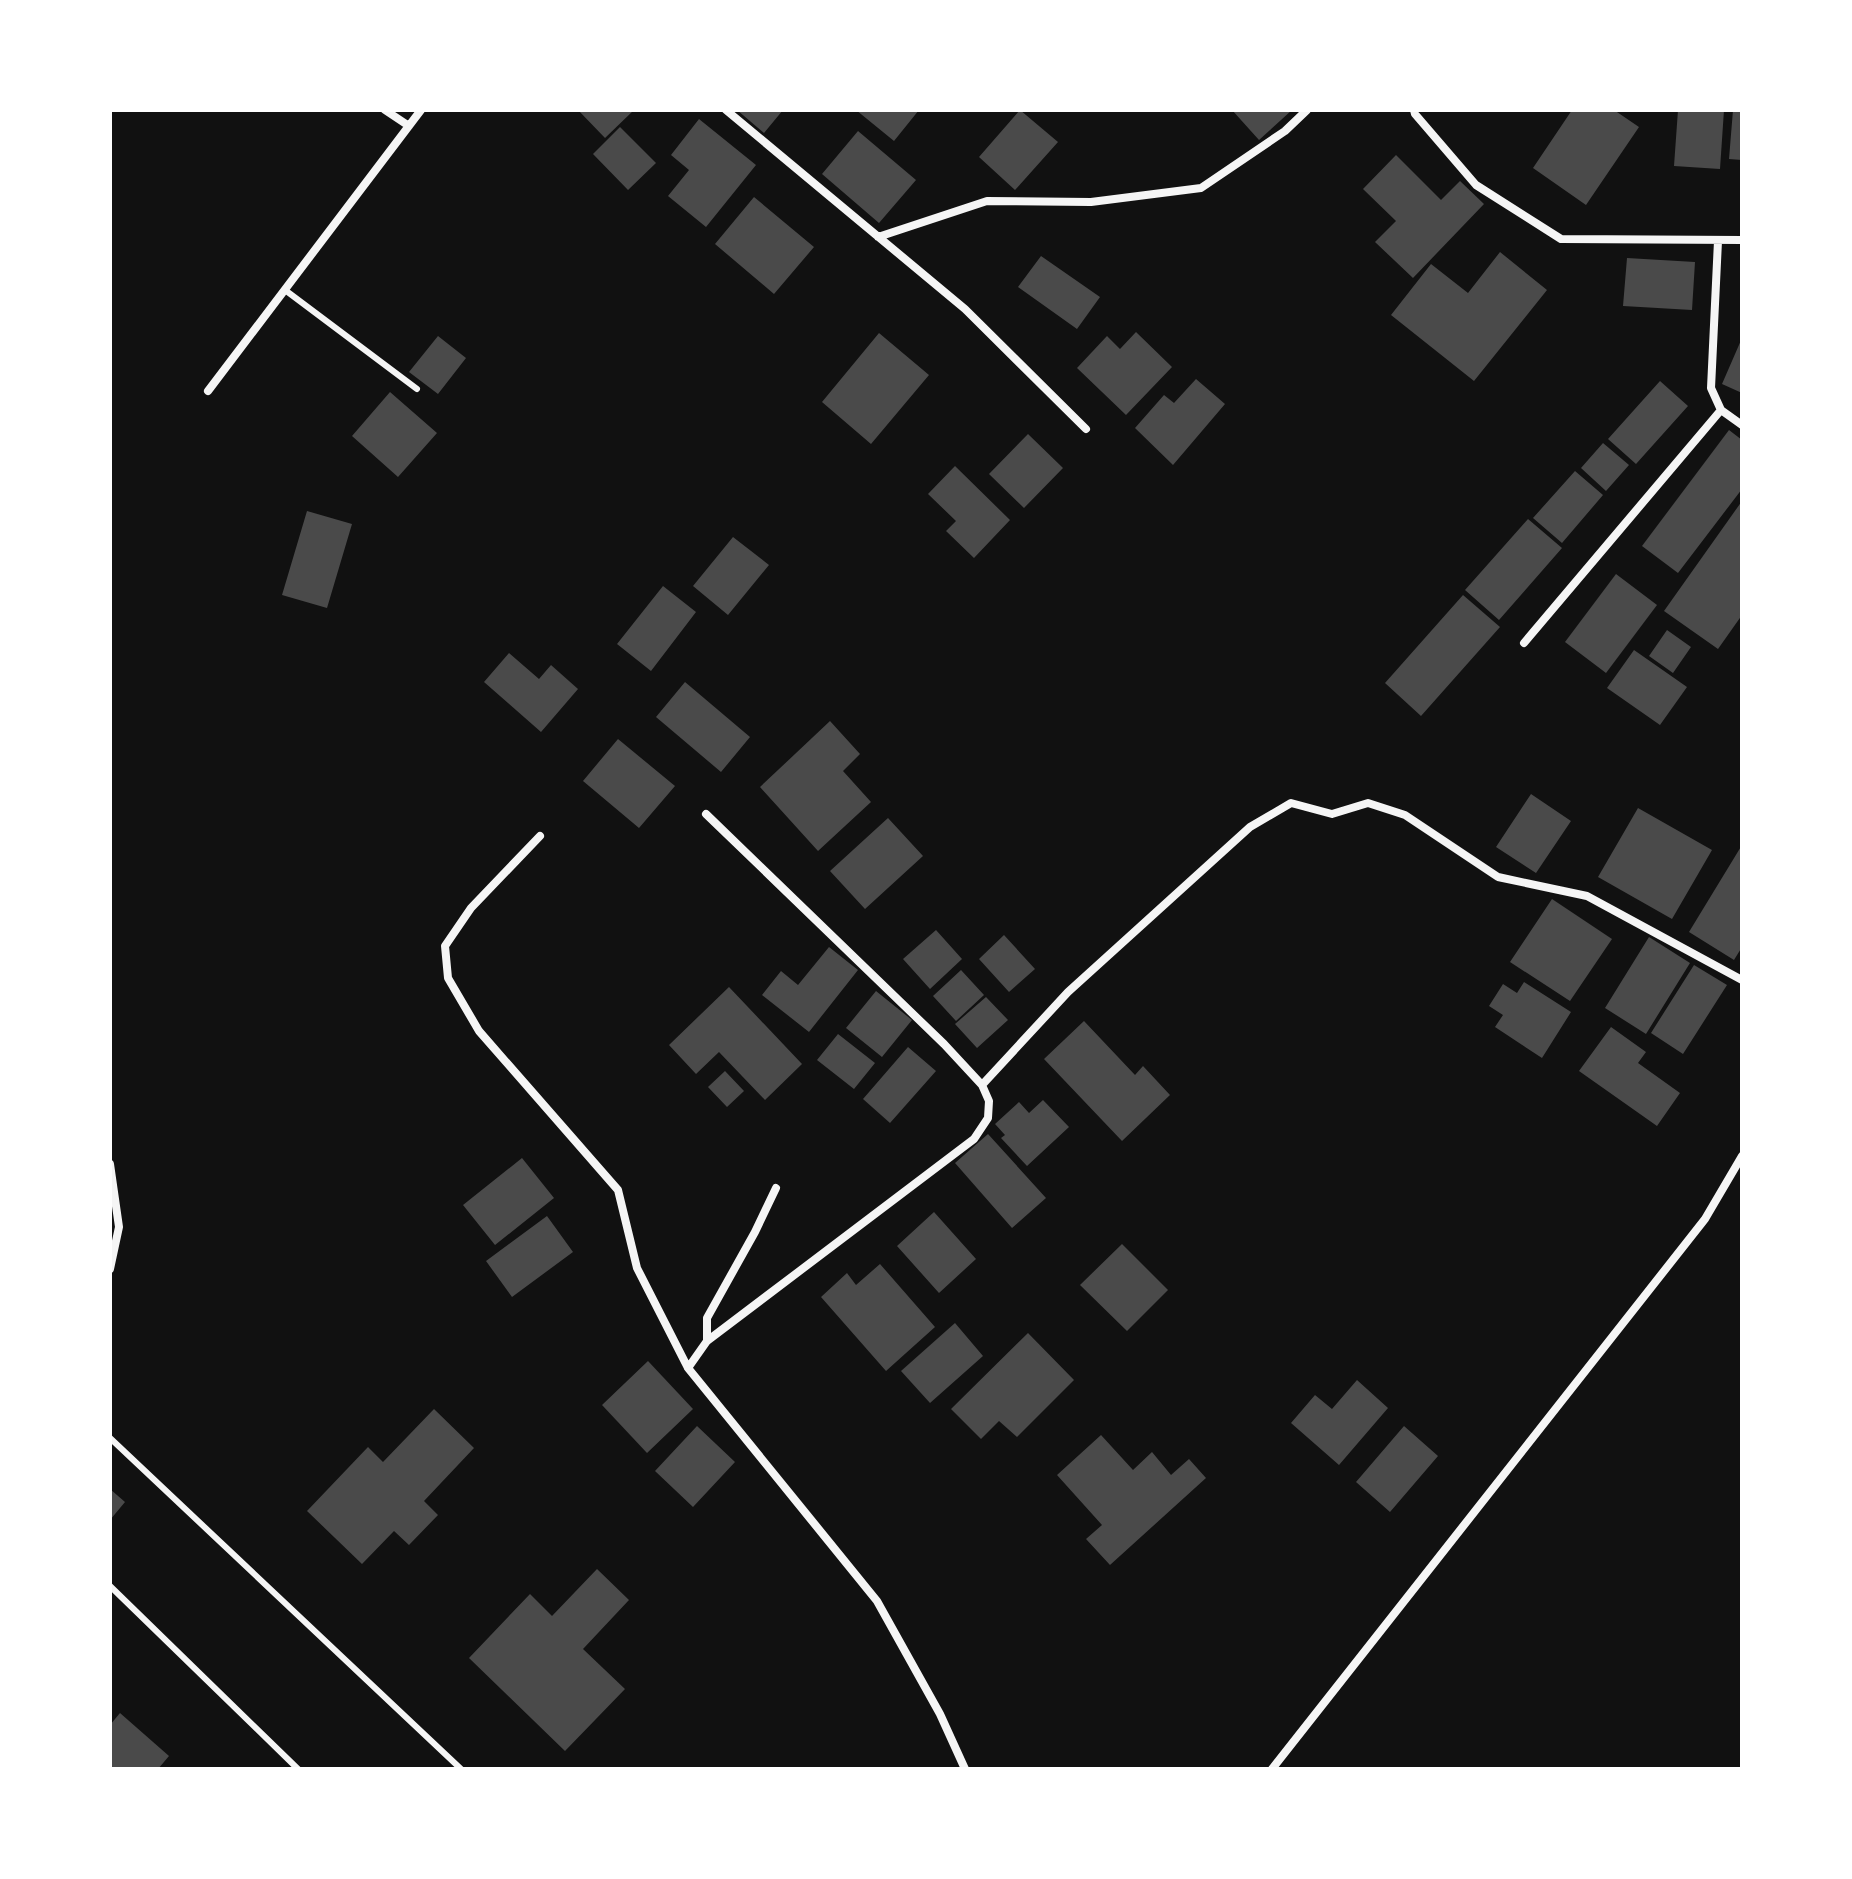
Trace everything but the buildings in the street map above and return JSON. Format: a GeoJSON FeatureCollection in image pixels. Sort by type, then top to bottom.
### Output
{"type":"FeatureCollection","features":[{"type":"Feature","properties":{"kind":"street"},"geometry":{"type":"LineString","coordinates":[[385,110],[409,126]]}},
{"type":"Feature","properties":{"kind":"street"},"geometry":{"type":"LineString","coordinates":[[208,391],[421,110]]}},
{"type":"Feature","properties":{"kind":"street"},"geometry":{"type":"LineString","coordinates":[[726,110],[965,309],[1086,429]]}},
{"type":"Feature","properties":{"kind":"street"},"geometry":{"type":"LineString","coordinates":[[878,237],[987,201],[1091,202],[1201,188],[1285,131],[1307,110]]}},
{"type":"Feature","properties":{"kind":"street"},"geometry":{"type":"LineString","coordinates":[[1414,110],[1476,185],[1561,239],[1742,240]]}},
{"type":"Feature","properties":{"kind":"street"},"geometry":{"type":"LineString","coordinates":[[1718,241],[1711,388],[1721,410],[1742,425]]}},
{"type":"Feature","properties":{"kind":"street"},"geometry":{"type":"LineString","coordinates":[[1524,643],[1721,410]]}},
{"type":"Feature","properties":{"kind":"street"},"geometry":{"type":"LineString","coordinates":[[982,1085],[1068,992],[1250,827],[1291,803],[1332,814],[1368,803],[1405,815],[1498,877],[1587,896],[1742,980]]}},
{"type":"Feature","properties":{"kind":"street"},"geometry":{"type":"LineString","coordinates":[[688,1368],[707,1341],[974,1139],[988,1118],[989,1101],[982,1085],[944,1044],[706,814]]}},
{"type":"Feature","properties":{"kind":"street"},"geometry":{"type":"LineString","coordinates":[[540,836],[471,908],[445,946],[448,978],[479,1031],[618,1190],[637,1268],[688,1368],[877,1601],[940,1714],[965,1769]]}},
{"type":"Feature","properties":{"kind":"street"},"geometry":{"type":"LineString","coordinates":[[1272,1769],[1705,1219],[1742,1156]]}},
{"type":"Feature","properties":{"kind":"street"},"geometry":{"type":"LineString","coordinates":[[110,1164],[119,1227],[110,1269]]}},
{"type":"Feature","properties":{"kind":"street"},"geometry":{"type":"LineString","coordinates":[[707,1341],[707,1318],[776,1188]]}},
{"type":"Feature","properties":{"kind":"lane"},"geometry":{"type":"LineString","coordinates":[[285,290],[417,389]]}},
{"type":"Feature","properties":{"kind":"lane"},"geometry":{"type":"LineString","coordinates":[[110,1438],[461,1769]]}},
{"type":"Feature","properties":{"kind":"lane"},"geometry":{"type":"LineString","coordinates":[[110,1586],[298,1769]]}}]}
